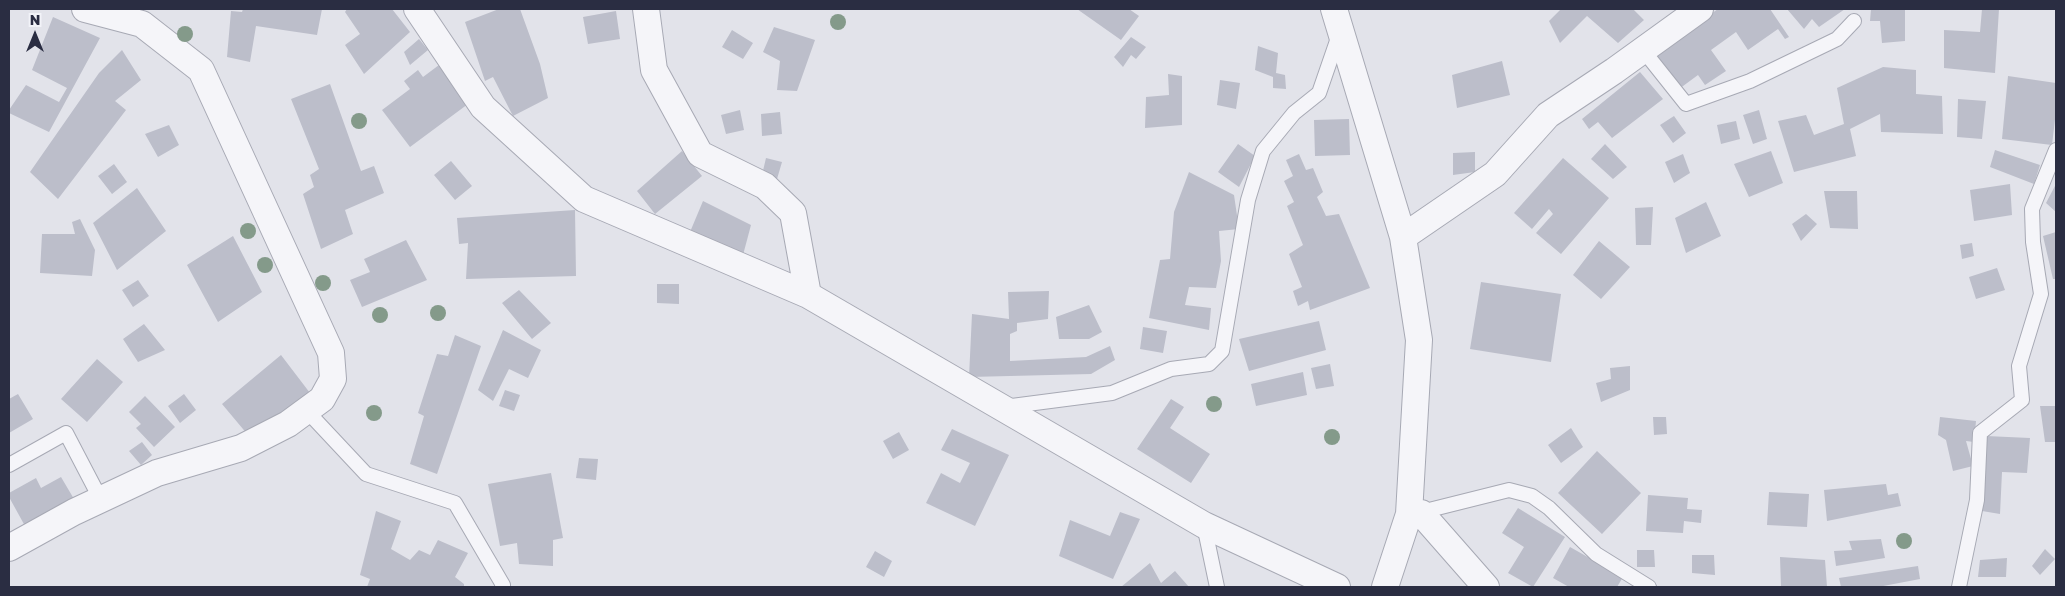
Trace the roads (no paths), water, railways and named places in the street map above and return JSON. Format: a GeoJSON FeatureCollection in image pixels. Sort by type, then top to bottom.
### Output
{"type":"FeatureCollection","features":[{"type":"Feature","properties":{"kind":"street"},"geometry":{"type":"LineString","coordinates":[[9,548],[101,500],[158,473],[241,448],[288,424],[322,399],[333,379],[331,353],[201,70],[142,24],[85,9]]}},
{"type":"Feature","properties":{"kind":"street"},"geometry":{"type":"LineString","coordinates":[[417,9],[483,107],[584,199],[808,295],[1204,525],[1337,587]]}},
{"type":"Feature","properties":{"kind":"street"},"geometry":{"type":"LineString","coordinates":[[646,9],[654,70],[700,154],[765,186],[793,213],[808,295]]}},
{"type":"Feature","properties":{"kind":"street"},"geometry":{"type":"LineString","coordinates":[[1404,237],[1495,174],[1548,115],[1700,9]]}},
{"type":"Feature","properties":{"kind":"street"},"geometry":{"type":"LineString","coordinates":[[1337,20],[1404,237],[1419,340],[1415,513],[1385,587]]}},
{"type":"Feature","properties":{"kind":"street"},"geometry":{"type":"LineString","coordinates":[[1415,513],[1486,587]]}},
{"type":"Feature","properties":{"kind":"lane"},"geometry":{"type":"LineString","coordinates":[[1001,407],[1112,393],[1171,369],[1209,364],[1222,351],[1248,200],[1263,151],[1294,113],[1318,93],[1337,20]]}},
{"type":"Feature","properties":{"kind":"lane"},"geometry":{"type":"LineString","coordinates":[[1643,50],[1686,104],[1750,81],[1837,39],[1854,21]]}},
{"type":"Feature","properties":{"kind":"lane"},"geometry":{"type":"LineString","coordinates":[[1959,587],[1977,500],[1980,433],[2022,400],[2019,366],[2041,294],[2033,242],[2032,209],[2056,150]]}},
{"type":"Feature","properties":{"kind":"lane"},"geometry":{"type":"LineString","coordinates":[[306,410],[366,474],[455,503],[503,585],[502,587]]}},
{"type":"Feature","properties":{"kind":"lane"},"geometry":{"type":"LineString","coordinates":[[9,466],[66,433],[101,500]]}},
{"type":"Feature","properties":{"kind":"lane"},"geometry":{"type":"LineString","coordinates":[[1415,513],[1508,490],[1532,496],[1549,508],[1596,554],[1649,587]]}},
{"type":"Feature","properties":{"kind":"lane"},"geometry":{"type":"LineString","coordinates":[[1204,525],[1217,587]]}}]}
